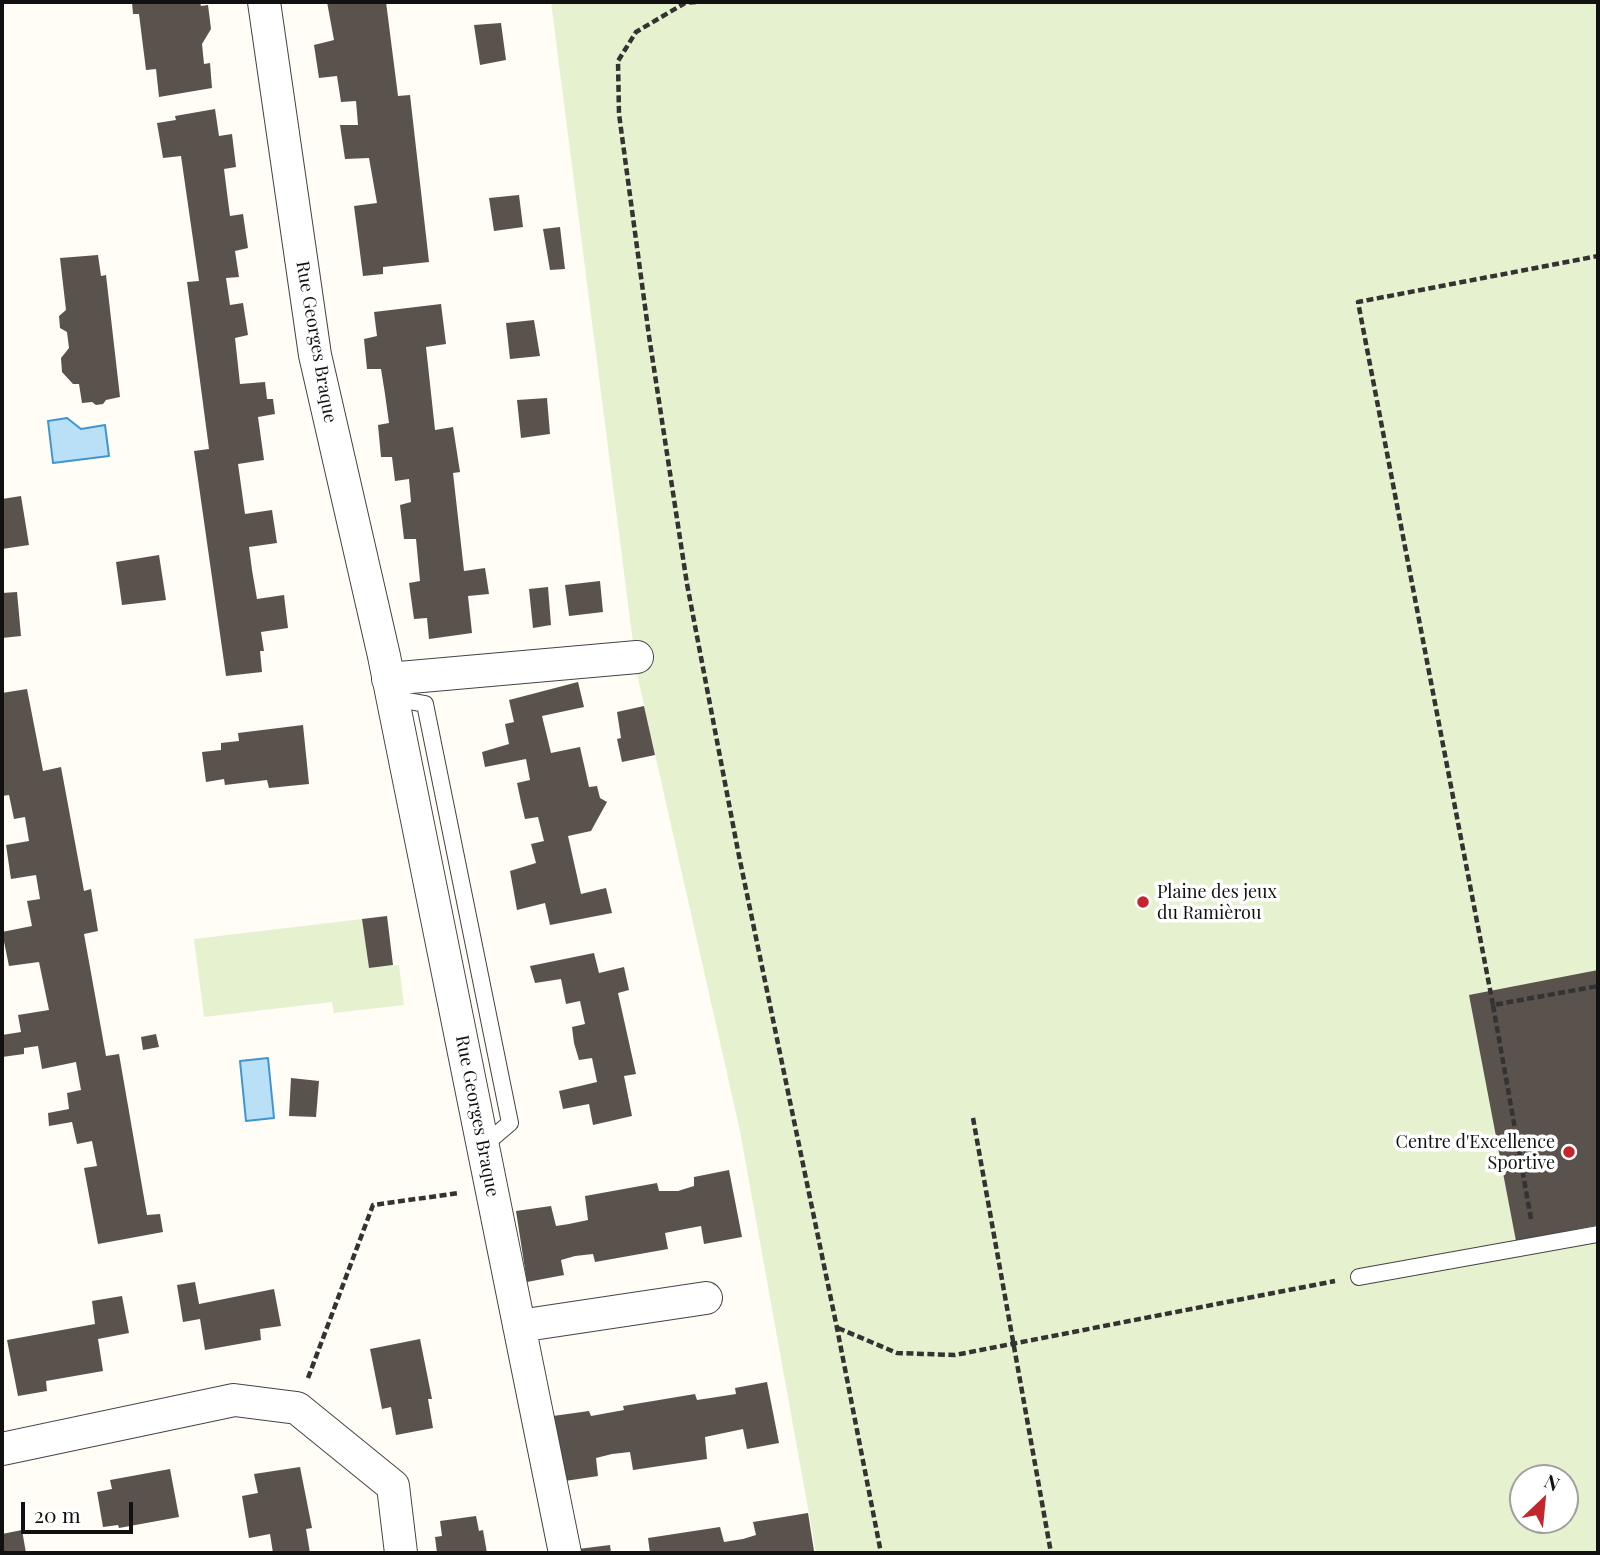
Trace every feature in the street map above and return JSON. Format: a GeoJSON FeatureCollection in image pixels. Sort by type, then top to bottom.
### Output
{"type":"FeatureCollection","features":[{"type":"Feature","properties":{"kind":"street","name":"Rue Georges Braque"},"geometry":{"type":"LineString","coordinates":[[264,2],[315,355],[390,688],[565,1553]]}},
{"type":"Feature","properties":{"kind":"street"},"geometry":{"type":"LineString","coordinates":[[390,688],[636,657]]}},
{"type":"Feature","properties":{"kind":"street"},"geometry":{"type":"LineString","coordinates":[[519,1326],[706,1298]]}},
{"type":"Feature","properties":{"kind":"street"},"geometry":{"type":"LineString","coordinates":[[2,1449],[234,1400],[297,1408],[393,1486],[401,1553]]}},
{"type":"Feature","properties":{"kind":"lane"},"geometry":{"type":"LineString","coordinates":[[1359,1277],[1598,1234]]}},
{"type":"Feature","properties":{"kind":"path"},"geometry":{"type":"LineString","coordinates":[[696,2],[685,3],[636,32],[618,61],[619,114],[687,584],[740,864],[881,1553]]}},
{"type":"Feature","properties":{"kind":"path"},"geometry":{"type":"LineString","coordinates":[[1536,1245],[1493,1005],[1358,302],[1598,256]]}},
{"type":"Feature","properties":{"kind":"path"},"geometry":{"type":"LineString","coordinates":[[1493,1005],[1598,986]]}},
{"type":"Feature","properties":{"kind":"path"},"geometry":{"type":"LineString","coordinates":[[973,1118],[1051,1553]]}},
{"type":"Feature","properties":{"kind":"path"},"geometry":{"type":"LineString","coordinates":[[297,1408],[373,1205],[492,1189]]}},
{"type":"Feature","properties":{"kind":"path"},"geometry":{"type":"LineString","coordinates":[[837,1328],[897,1353],[954,1355],[1359,1277]]}},
{"type":"Feature","properties":{"kind":"green space","name":"Plaine des jeux du Ramièrou"},"geometry":{"type":"Polygon","coordinates":[[[551,2],[1598,2],[1598,1553],[816,1553],[740,1131],[637,674],[551,2]]]}},
{"type":"Feature","properties":{"kind":"green space"},"geometry":{"type":"Polygon","coordinates":[[[362,919],[369,968],[399,965],[404,1005],[334,1013],[332,1002],[204,1017],[194,939],[362,919]]]}},
{"type":"Feature","properties":{"kind":"water"},"geometry":{"type":"Polygon","coordinates":[[[67,418],[81,429],[105,425],[109,456],[53,463],[48,421],[67,418]]]}},
{"type":"Feature","properties":{"kind":"water"},"geometry":{"type":"Polygon","coordinates":[[[268,1058],[274,1118],[246,1121],[240,1061],[268,1058]]]}},
{"type":"Feature","properties":{"kind":"building"},"geometry":{"type":"Polygon","coordinates":[[[132,2],[200,2],[201,6],[208,5],[211,29],[202,44],[204,64],[210,63],[212,88],[159,97],[156,69],[146,70],[139,14],[133,14],[132,2]]]}},
{"type":"Feature","properties":{"kind":"building"},"geometry":{"type":"Polygon","coordinates":[[[327,2],[386,2],[398,96],[410,95],[429,262],[383,267],[383,274],[363,276],[354,206],[377,203],[369,158],[345,159],[340,125],[358,125],[356,101],[341,102],[337,76],[319,78],[314,45],[334,40],[327,2]]]}},
{"type":"Feature","properties":{"kind":"building"},"geometry":{"type":"Polygon","coordinates":[[[501,23],[506,60],[480,65],[474,25],[501,23]]]}},
{"type":"Feature","properties":{"kind":"building"},"geometry":{"type":"Polygon","coordinates":[[[215,109],[219,136],[232,134],[236,167],[224,169],[230,216],[243,214],[248,248],[235,251],[239,277],[226,278],[230,305],[243,303],[248,335],[235,338],[240,384],[265,382],[267,399],[273,399],[275,414],[258,417],[264,460],[238,464],[245,514],[272,510],[277,543],[249,547],[252,570],[257,599],[284,595],[288,628],[261,632],[264,651],[260,651],[262,672],[226,676],[194,451],[209,449],[187,282],[199,281],[181,156],[163,158],[157,123],[176,120],[175,116],[215,109]]]}},
{"type":"Feature","properties":{"kind":"building"},"geometry":{"type":"Polygon","coordinates":[[[519,195],[523,227],[494,231],[489,198],[519,195]]]}},
{"type":"Feature","properties":{"kind":"building"},"geometry":{"type":"Polygon","coordinates":[[[560,227],[565,269],[550,270],[543,229],[560,227]]]}},
{"type":"Feature","properties":{"kind":"building"},"geometry":{"type":"Polygon","coordinates":[[[98,255],[101,276],[106,275],[120,397],[96,405],[92,402],[82,403],[79,384],[73,384],[62,372],[61,358],[69,348],[67,332],[60,328],[59,316],[66,310],[60,258],[98,255]]]}},
{"type":"Feature","properties":{"kind":"building"},"geometry":{"type":"Polygon","coordinates":[[[441,304],[446,344],[426,347],[435,430],[453,427],[460,472],[453,473],[464,571],[485,568],[489,594],[468,596],[472,633],[429,639],[427,618],[414,619],[409,583],[420,581],[416,539],[404,539],[400,505],[411,502],[409,479],[395,481],[392,457],[381,457],[378,425],[389,423],[385,394],[381,369],[367,369],[364,339],[377,336],[374,312],[441,304]]]}},
{"type":"Feature","properties":{"kind":"building"},"geometry":{"type":"Polygon","coordinates":[[[534,320],[540,356],[510,359],[506,323],[534,320]]]}},
{"type":"Feature","properties":{"kind":"building"},"geometry":{"type":"Polygon","coordinates":[[[547,398],[550,434],[521,438],[517,400],[547,398]]]}},
{"type":"Feature","properties":{"kind":"building"},"geometry":{"type":"Polygon","coordinates":[[[21,496],[29,545],[2,549],[2,499],[21,496]]]}},
{"type":"Feature","properties":{"kind":"building"},"geometry":{"type":"Polygon","coordinates":[[[159,555],[166,600],[122,605],[116,562],[159,555]]]}},
{"type":"Feature","properties":{"kind":"building"},"geometry":{"type":"Polygon","coordinates":[[[600,581],[603,612],[569,616],[565,585],[600,581]]]}},
{"type":"Feature","properties":{"kind":"building"},"geometry":{"type":"Polygon","coordinates":[[[548,587],[551,625],[533,628],[529,589],[548,587]]]}},
{"type":"Feature","properties":{"kind":"building"},"geometry":{"type":"Polygon","coordinates":[[[17,592],[21,636],[2,638],[2,593],[17,592]]]}},
{"type":"Feature","properties":{"kind":"building"},"geometry":{"type":"Polygon","coordinates":[[[578,682],[584,707],[542,716],[551,753],[580,747],[589,787],[597,786],[600,798],[607,802],[591,831],[568,836],[581,894],[606,888],[612,913],[550,925],[545,903],[517,910],[510,871],[536,863],[531,844],[544,841],[538,817],[525,819],[521,802],[517,783],[530,780],[526,759],[485,767],[482,752],[509,744],[505,724],[514,722],[509,700],[578,682]]]}},
{"type":"Feature","properties":{"kind":"building"},"geometry":{"type":"Polygon","coordinates":[[[27,689],[43,771],[61,767],[84,891],[91,889],[98,931],[84,934],[106,1056],[119,1054],[147,1215],[160,1214],[163,1232],[98,1244],[84,1168],[97,1166],[92,1141],[77,1144],[72,1122],[49,1126],[48,1113],[69,1109],[67,1093],[81,1090],[76,1062],[42,1069],[38,1046],[24,1048],[24,1054],[2,1057],[2,1035],[21,1032],[18,1015],[49,1010],[39,962],[9,966],[2,932],[32,926],[27,901],[40,899],[36,875],[11,879],[6,845],[29,841],[25,817],[14,819],[9,795],[2,796],[2,693],[27,689]]]}},
{"type":"Feature","properties":{"kind":"building"},"geometry":{"type":"Polygon","coordinates":[[[644,706],[655,755],[622,762],[617,739],[621,738],[617,712],[644,706]]]}},
{"type":"Feature","properties":{"kind":"building"},"geometry":{"type":"Polygon","coordinates":[[[303,725],[309,784],[269,788],[267,780],[225,785],[224,779],[206,782],[202,752],[221,750],[221,743],[239,741],[238,733],[303,725]]]}},
{"type":"Feature","properties":{"kind":"building"},"geometry":{"type":"Polygon","coordinates":[[[387,916],[393,965],[369,968],[362,919],[387,916]]]}},
{"type":"Feature","properties":{"kind":"building"},"geometry":{"type":"Polygon","coordinates":[[[594,953],[599,973],[624,967],[629,990],[618,993],[636,1074],[624,1076],[632,1116],[593,1125],[589,1104],[563,1109],[559,1091],[597,1082],[592,1058],[579,1060],[574,1043],[572,1027],[585,1024],[580,1001],[566,1004],[561,979],[535,983],[530,966],[594,953]]]}},
{"type":"Feature","properties":{"kind":"building"},"geometry":{"type":"Polygon","coordinates":[[[1598,970],[1598,1225],[1516,1241],[1469,995],[1598,970]]]}},
{"type":"Feature","properties":{"kind":"building"},"geometry":{"type":"Polygon","coordinates":[[[156,1034],[159,1047],[143,1050],[141,1037],[156,1034]]]}},
{"type":"Feature","properties":{"kind":"building"},"geometry":{"type":"Polygon","coordinates":[[[291,1078],[319,1081],[316,1117],[289,1116],[291,1078]]]}},
{"type":"Feature","properties":{"kind":"building"},"geometry":{"type":"Polygon","coordinates":[[[729,1170],[742,1237],[704,1244],[701,1226],[665,1233],[668,1249],[595,1262],[593,1254],[575,1256],[561,1260],[564,1275],[527,1282],[516,1211],[551,1206],[556,1226],[569,1224],[588,1220],[585,1196],[657,1183],[659,1191],[678,1191],[694,1186],[694,1177],[729,1170]]]}},
{"type":"Feature","properties":{"kind":"building"},"geometry":{"type":"Polygon","coordinates":[[[195,1282],[199,1304],[274,1289],[281,1326],[260,1329],[261,1340],[205,1350],[200,1319],[183,1322],[177,1285],[195,1282]]]}},
{"type":"Feature","properties":{"kind":"building"},"geometry":{"type":"Polygon","coordinates":[[[122,1296],[129,1333],[98,1339],[103,1371],[46,1381],[47,1391],[18,1396],[7,1340],[95,1324],[92,1301],[122,1296]]]}},
{"type":"Feature","properties":{"kind":"building"},"geometry":{"type":"Polygon","coordinates":[[[420,1339],[432,1399],[428,1399],[433,1428],[396,1435],[391,1407],[382,1409],[370,1349],[420,1339]]]}},
{"type":"Feature","properties":{"kind":"building"},"geometry":{"type":"Polygon","coordinates":[[[767,1382],[779,1443],[747,1449],[743,1429],[705,1437],[707,1459],[633,1470],[630,1452],[612,1454],[596,1458],[598,1476],[565,1481],[553,1416],[589,1411],[591,1416],[624,1410],[623,1406],[695,1394],[697,1400],[736,1394],[735,1388],[767,1382]]]}},
{"type":"Feature","properties":{"kind":"building"},"geometry":{"type":"Polygon","coordinates":[[[300,1467],[312,1528],[306,1529],[310,1553],[273,1553],[270,1534],[249,1538],[242,1496],[258,1493],[254,1474],[300,1467]]]}},
{"type":"Feature","properties":{"kind":"building"},"geometry":{"type":"Polygon","coordinates":[[[170,1469],[179,1517],[119,1528],[118,1525],[103,1527],[97,1492],[112,1489],[110,1480],[170,1469]]]}},
{"type":"Feature","properties":{"kind":"building"},"geometry":{"type":"Polygon","coordinates":[[[808,1513],[814,1551],[650,1553],[648,1538],[720,1527],[724,1542],[756,1535],[753,1522],[808,1513]]]}},
{"type":"Feature","properties":{"kind":"building"},"geometry":{"type":"Polygon","coordinates":[[[476,1516],[479,1531],[483,1530],[487,1553],[437,1553],[435,1537],[442,1536],[440,1521],[476,1516]]]}},
{"type":"Feature","properties":{"kind":"building"},"geometry":{"type":"Polygon","coordinates":[[[22,1530],[26,1553],[2,1553],[2,1534],[22,1530]]]}},
{"type":"Feature","properties":{"kind":"building"},"geometry":{"type":"Polygon","coordinates":[[[610,1545],[611,1553],[579,1553],[578,1549],[610,1545]]]}},
{"type":"Feature","properties":{"kind":"place","name":"Plaine des jeux du Ramièrou"},"geometry":{"type":"Point","coordinates":[1143,902]}},
{"type":"Feature","properties":{"kind":"place","name":"Centre d'Excellence Sportive"},"geometry":{"type":"Point","coordinates":[1569,1152]}}]}
